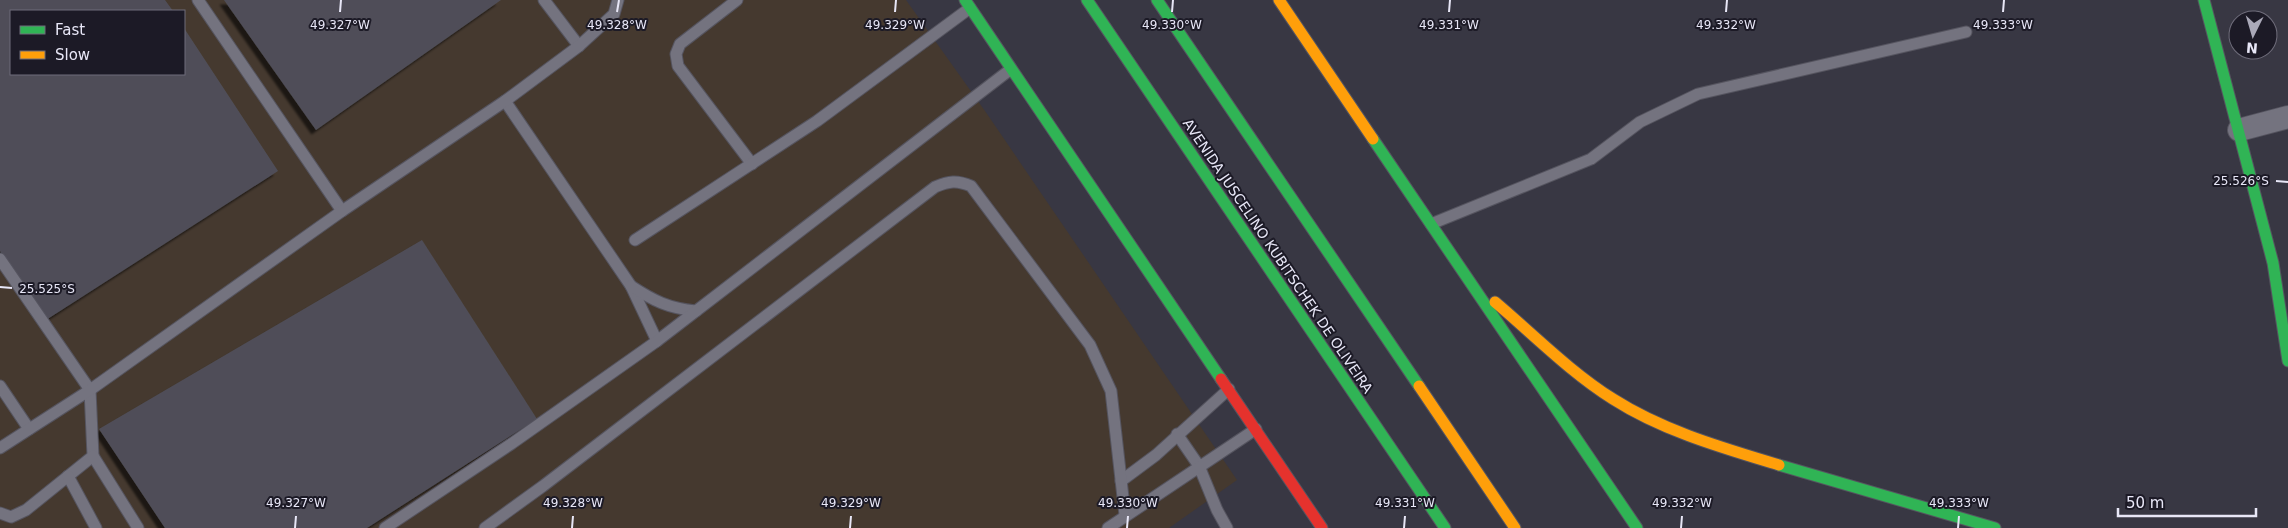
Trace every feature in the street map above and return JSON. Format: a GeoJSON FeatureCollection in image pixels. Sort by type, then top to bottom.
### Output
{"type":"FeatureCollection","features":[{"type":"Feature","properties":{"kind":"main road","name":"AVENIDA JUSCELINO KUBITSCHEK DE OLIVEIRA"},"geometry":{"type":"LineString","coordinates":[[1087,0],[1445,528]]}},
{"type":"Feature","properties":{"kind":"main road"},"geometry":{"type":"LineString","coordinates":[[1157,0],[1515,528]]}},
{"type":"Feature","properties":{"kind":"main road"},"geometry":{"type":"LineString","coordinates":[[1279,0],[1637,528]]}},
{"type":"Feature","properties":{"kind":"main road"},"geometry":{"type":"LineString","coordinates":[[2204,0],[2238,130],[2283,266],[2288,361]]}},
{"type":"Feature","properties":{"kind":"main road"},"geometry":{"type":"LineString","coordinates":[[967,4],[1322,528]]}},
{"type":"Feature","properties":{"kind":"main road"},"geometry":{"type":"LineString","coordinates":[[1466,276],[1581,375],[1612,398],[1651,419],[1722,448],[1995,528]]}},
{"type":"Feature","properties":{"kind":"street"},"geometry":{"type":"LineString","coordinates":[[2238,130],[2288,118]]}},
{"type":"Feature","properties":{"kind":"lane"},"geometry":{"type":"LineString","coordinates":[[198,0],[342,211]]}},
{"type":"Feature","properties":{"kind":"lane"},"geometry":{"type":"LineString","coordinates":[[544,0],[579,46]]}},
{"type":"Feature","properties":{"kind":"lane"},"geometry":{"type":"LineString","coordinates":[[0,448],[90,390],[342,211],[505,101],[579,46],[614,14],[618,0]]}},
{"type":"Feature","properties":{"kind":"lane"},"geometry":{"type":"LineString","coordinates":[[737,0],[680,44],[676,54],[678,66],[752,164]]}},
{"type":"Feature","properties":{"kind":"lane"},"geometry":{"type":"LineString","coordinates":[[636,240],[817,121],[967,4]]}},
{"type":"Feature","properties":{"kind":"lane"},"geometry":{"type":"LineString","coordinates":[[1431,224],[1590,159],[1640,122],[1698,94],[1966,32]]}},
{"type":"Feature","properties":{"kind":"lane"},"geometry":{"type":"LineString","coordinates":[[385,528],[511,444],[657,342],[1011,69]]}},
{"type":"Feature","properties":{"kind":"lane"},"geometry":{"type":"LineString","coordinates":[[505,101],[631,286],[657,342]]}},
{"type":"Feature","properties":{"kind":"lane"},"geometry":{"type":"LineString","coordinates":[[485,528],[543,486],[935,187],[946,182],[959,181],[971,186],[1090,346],[1111,391],[1125,515]]}},
{"type":"Feature","properties":{"kind":"lane"},"geometry":{"type":"LineString","coordinates":[[0,259],[90,390],[92,456],[138,528]]}},
{"type":"Feature","properties":{"kind":"lane"},"geometry":{"type":"LineString","coordinates":[[631,286],[653,300],[673,309],[696,311]]}},
{"type":"Feature","properties":{"kind":"lane"},"geometry":{"type":"LineString","coordinates":[[0,386],[28,430]]}},
{"type":"Feature","properties":{"kind":"lane"},"geometry":{"type":"LineString","coordinates":[[1121,481],[1156,454],[1229,389]]}},
{"type":"Feature","properties":{"kind":"lane"},"geometry":{"type":"LineString","coordinates":[[1108,528],[1256,429]]}},
{"type":"Feature","properties":{"kind":"lane"},"geometry":{"type":"LineString","coordinates":[[1177,434],[1200,466],[1217,510],[1228,528]]}},
{"type":"Feature","properties":{"kind":"lane"},"geometry":{"type":"LineString","coordinates":[[0,513],[11,516],[26,510],[92,456]]}},
{"type":"Feature","properties":{"kind":"lane"},"geometry":{"type":"LineString","coordinates":[[68,476],[96,528]]}},
{"type":"Feature","properties":{"kind":"shaded area"},"geometry":{"type":"Polygon","coordinates":[[[0,0],[906,0],[985,111],[1237,480],[1169,528],[0,528],[0,0]]]}},
{"type":"Feature","properties":{"kind":"building"},"geometry":{"type":"Polygon","coordinates":[[[0,0],[165,0],[172,10],[10,10],[10,75],[185,75],[185,30],[278,171],[46,320],[0,251],[0,0]]]}},
{"type":"Feature","properties":{"kind":"building"},"geometry":{"type":"Polygon","coordinates":[[[224,0],[501,0],[316,130],[224,0]]]}},
{"type":"Feature","properties":{"kind":"building"},"geometry":{"type":"Polygon","coordinates":[[[422,240],[537,419],[367,528],[165,528],[99,429],[422,240]]]}},
{"type":"Feature","properties":{"kind":"traffic: fast"},"geometry":{"type":"LineString","coordinates":[[965,0],[1221,379]]}},
{"type":"Feature","properties":{"kind":"traffic: fast"},"geometry":{"type":"LineString","coordinates":[[1087,0],[1445,528]]}},
{"type":"Feature","properties":{"kind":"traffic: fast"},"geometry":{"type":"LineString","coordinates":[[1157,0],[1419,386]]}},
{"type":"Feature","properties":{"kind":"traffic: fast"},"geometry":{"type":"LineString","coordinates":[[2204,0],[2273,263],[2288,361]]}},
{"type":"Feature","properties":{"kind":"traffic: fast"},"geometry":{"type":"LineString","coordinates":[[1373,139],[1637,528]]}},
{"type":"Feature","properties":{"kind":"traffic: fast"},"geometry":{"type":"LineString","coordinates":[[1779,465],[1995,528]]}},
{"type":"Feature","properties":{"kind":"traffic: slow"},"geometry":{"type":"LineString","coordinates":[[1279,0],[1373,139]]}},
{"type":"Feature","properties":{"kind":"traffic: slow"},"geometry":{"type":"LineString","coordinates":[[1495,302],[1582,377],[1632,410],[1694,438],[1779,465]]}},
{"type":"Feature","properties":{"kind":"traffic: slow"},"geometry":{"type":"LineString","coordinates":[[1419,386],[1515,528]]}},
{"type":"Feature","properties":{"kind":"traffic: jam"},"geometry":{"type":"LineString","coordinates":[[1221,379],[1322,528]]}}]}
